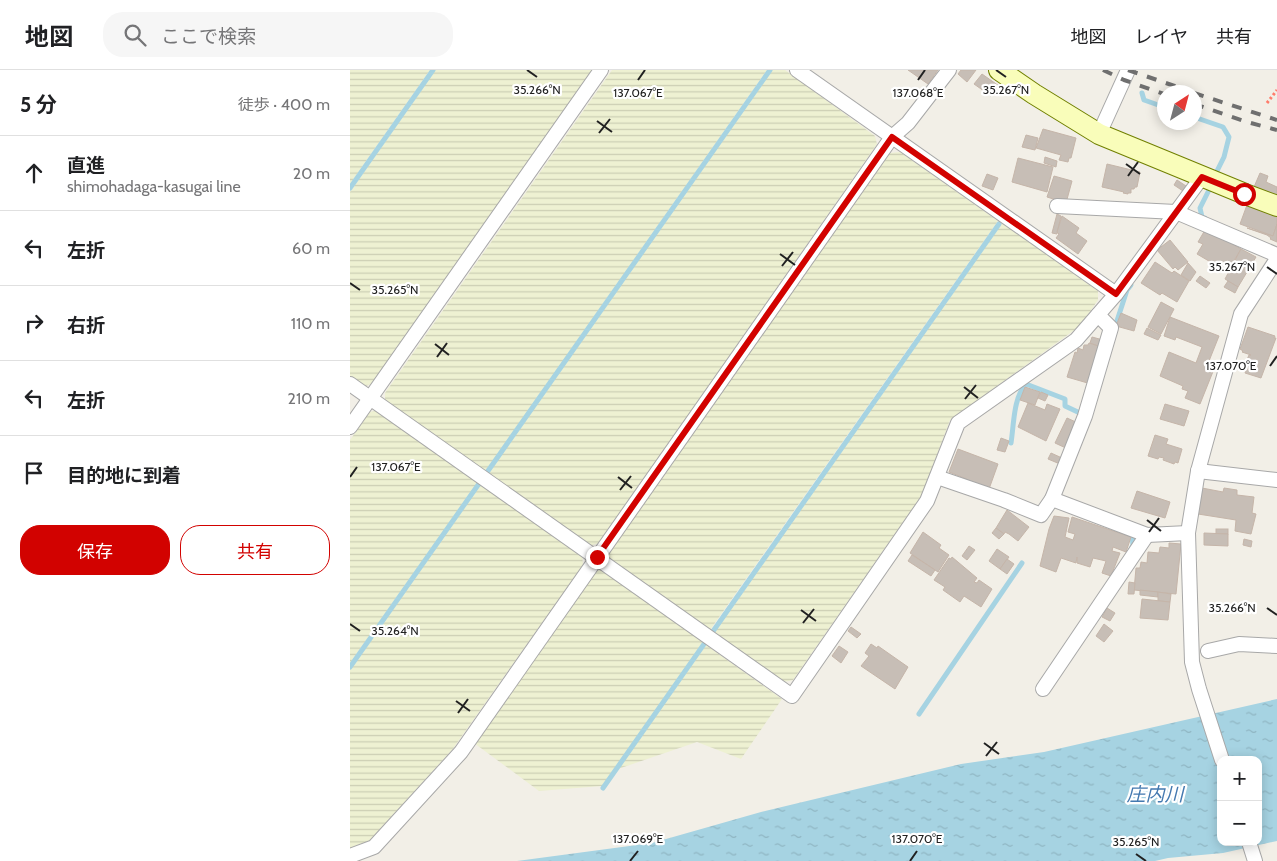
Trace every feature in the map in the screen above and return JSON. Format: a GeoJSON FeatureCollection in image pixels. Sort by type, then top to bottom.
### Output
{"type":"FeatureCollection","features":[{"type":"Feature","properties":{"kind":"main road"},"geometry":{"type":"LineString","coordinates":[[999,70],[1099,134],[1277,206]]}},
{"type":"Feature","properties":{"kind":"street"},"geometry":{"type":"LineString","coordinates":[[350,428],[601,70]]}},
{"type":"Feature","properties":{"kind":"street"},"geometry":{"type":"LineString","coordinates":[[797,70],[1116,294]]}},
{"type":"Feature","properties":{"kind":"street"},"geometry":{"type":"LineString","coordinates":[[350,856],[374,848],[461,752],[892,137],[908,123],[949,70]]}},
{"type":"Feature","properties":{"kind":"street"},"geometry":{"type":"LineString","coordinates":[[1099,134],[1128,70]]}},
{"type":"Feature","properties":{"kind":"street"},"geometry":{"type":"LineString","coordinates":[[350,384],[792,696],[927,501],[958,424],[1076,340],[1116,294],[1202,177]]}},
{"type":"Feature","properties":{"kind":"street"},"geometry":{"type":"LineString","coordinates":[[1057,206],[1176,212],[1277,254]]}},
{"type":"Feature","properties":{"kind":"street"},"geometry":{"type":"LineString","coordinates":[[1221,756],[1192,662],[1188,533],[1198,471],[1241,314],[1277,259]]}},
{"type":"Feature","properties":{"kind":"street"},"geometry":{"type":"LineString","coordinates":[[936,477],[1004,500],[1041,515],[1052,499],[1084,416],[1111,328],[1098,315]]}},
{"type":"Feature","properties":{"kind":"street"},"geometry":{"type":"LineString","coordinates":[[1198,471],[1277,480]]}},
{"type":"Feature","properties":{"kind":"street"},"geometry":{"type":"LineString","coordinates":[[1052,499],[1147,535],[1188,533]]}},
{"type":"Feature","properties":{"kind":"street"},"geometry":{"type":"LineString","coordinates":[[1043,689],[1147,535]]}},
{"type":"Feature","properties":{"kind":"street"},"geometry":{"type":"LineString","coordinates":[[1208,651],[1239,644],[1277,646]]}},
{"type":"Feature","properties":{"kind":"street"},"geometry":{"type":"LineString","coordinates":[[1250,846],[1255,860]]}},
{"type":"Feature","properties":{"kind":"path"},"geometry":{"type":"LineString","coordinates":[[1267,104],[1277,90]]}},
{"type":"Feature","properties":{"kind":"green space"},"geometry":{"type":"Polygon","coordinates":[[[350,70],[430,70],[350,184],[350,70]]]}},
{"type":"Feature","properties":{"kind":"green space"},"geometry":{"type":"Polygon","coordinates":[[[435,70],[592,70],[371,384],[363,387],[350,377],[350,192],[435,70]]]}},
{"type":"Feature","properties":{"kind":"green space"},"geometry":{"type":"Polygon","coordinates":[[[612,70],[767,70],[485,472],[385,401],[385,393],[612,70]]]}},
{"type":"Feature","properties":{"kind":"green space"},"geometry":{"type":"Polygon","coordinates":[[[772,70],[785,70],[875,136],[877,144],[599,543],[589,546],[487,474],[772,70]]]}},
{"type":"Feature","properties":{"kind":"green space"},"geometry":{"type":"Polygon","coordinates":[[[900,152],[998,221],[710,630],[609,559],[608,551],[890,153],[900,152]]]}},
{"type":"Feature","properties":{"kind":"green space"},"geometry":{"type":"Polygon","coordinates":[[[1002,223],[1098,291],[1098,300],[1080,326],[950,420],[922,495],[793,680],[784,682],[714,633],[1002,223]]]}},
{"type":"Feature","properties":{"kind":"green space"},"geometry":{"type":"Polygon","coordinates":[[[378,410],[478,482],[350,663],[350,440],[370,412],[378,410]]]}},
{"type":"Feature","properties":{"kind":"green space"},"geometry":{"type":"Polygon","coordinates":[[[480,484],[582,555],[583,565],[452,750],[369,841],[350,848],[350,669],[480,484]]]}},
{"type":"Feature","properties":{"kind":"green space"},"geometry":{"type":"Polygon","coordinates":[[[603,570],[704,642],[602,786],[539,791],[474,743],[595,571],[603,570]]]}},
{"type":"Feature","properties":{"kind":"green space"},"geometry":{"type":"Polygon","coordinates":[[[706,645],[782,699],[741,759],[697,742],[618,769],[706,645]]]}},
{"type":"Feature","properties":{"kind":"water","name":"庄内川"},"geometry":{"type":"Polygon","coordinates":[[[1277,699],[1277,841],[1262,844],[1262,756],[1217,756],[1217,846],[1254,846],[1223,853],[1155,861],[517,861],[652,843],[761,812],[961,764],[1044,752],[1277,699]]]}},
{"type":"Feature","properties":{"kind":"building"},"geometry":{"type":"Polygon","coordinates":[[[908,70],[938,70],[928,84],[908,70]]]}},
{"type":"Feature","properties":{"kind":"building"},"geometry":{"type":"Polygon","coordinates":[[[961,70],[976,70],[967,82],[958,74],[961,70]]]}},
{"type":"Feature","properties":{"kind":"building"},"geometry":{"type":"Polygon","coordinates":[[[982,74],[999,86],[991,96],[974,84],[982,74]]]}},
{"type":"Feature","properties":{"kind":"building"},"geometry":{"type":"Polygon","coordinates":[[[1043,129],[1076,138],[1071,158],[1069,158],[1068,162],[1059,160],[1061,155],[1036,148],[1043,129]]]}},
{"type":"Feature","properties":{"kind":"building"},"geometry":{"type":"Polygon","coordinates":[[[1026,135],[1038,138],[1035,150],[1022,147],[1026,135]]]}},
{"type":"Feature","properties":{"kind":"building"},"geometry":{"type":"Polygon","coordinates":[[[1045,157],[1057,161],[1056,167],[1044,163],[1045,157]]]}},
{"type":"Feature","properties":{"kind":"building"},"geometry":{"type":"Polygon","coordinates":[[[1018,158],[1053,167],[1047,192],[1012,182],[1018,158]]]}},
{"type":"Feature","properties":{"kind":"building"},"geometry":{"type":"Polygon","coordinates":[[[1107,164],[1140,172],[1137,187],[1131,189],[1131,193],[1128,194],[1102,187],[1107,164]]]}},
{"type":"Feature","properties":{"kind":"building"},"geometry":{"type":"Polygon","coordinates":[[[1260,173],[1268,176],[1266,182],[1277,187],[1277,196],[1254,187],[1260,173]]]}},
{"type":"Feature","properties":{"kind":"building"},"geometry":{"type":"Polygon","coordinates":[[[987,174],[998,178],[993,190],[982,186],[987,174]]]}},
{"type":"Feature","properties":{"kind":"building"},"geometry":{"type":"Polygon","coordinates":[[[1054,176],[1072,181],[1066,203],[1047,197],[1054,176]]]}},
{"type":"Feature","properties":{"kind":"building"},"geometry":{"type":"Polygon","coordinates":[[[1177,180],[1186,186],[1183,191],[1174,185],[1177,180]]]}},
{"type":"Feature","properties":{"kind":"building"},"geometry":{"type":"Polygon","coordinates":[[[1247,205],[1277,216],[1277,224],[1273,236],[1240,224],[1247,205]]]}},
{"type":"Feature","properties":{"kind":"building"},"geometry":{"type":"Polygon","coordinates":[[[1057,214],[1061,216],[1057,234],[1052,233],[1057,214]]]}},
{"type":"Feature","properties":{"kind":"building"},"geometry":{"type":"Polygon","coordinates":[[[1062,216],[1079,228],[1076,233],[1087,241],[1078,254],[1056,238],[1059,234],[1057,232],[1062,216]]]}},
{"type":"Feature","properties":{"kind":"building"},"geometry":{"type":"Polygon","coordinates":[[[1277,224],[1277,242],[1270,239],[1267,235],[1247,228],[1273,236],[1277,224]]]}},
{"type":"Feature","properties":{"kind":"building"},"geometry":{"type":"Polygon","coordinates":[[[1205,230],[1241,249],[1229,269],[1220,264],[1219,267],[1197,254],[1203,244],[1198,242],[1205,230]]]}},
{"type":"Feature","properties":{"kind":"building"},"geometry":{"type":"Polygon","coordinates":[[[1170,240],[1188,262],[1178,270],[1175,267],[1173,269],[1157,250],[1170,240]]]}},
{"type":"Feature","properties":{"kind":"building"},"geometry":{"type":"Polygon","coordinates":[[[1241,249],[1256,257],[1238,287],[1225,279],[1241,249]]]}},
{"type":"Feature","properties":{"kind":"building"},"geometry":{"type":"Polygon","coordinates":[[[1155,262],[1189,281],[1177,302],[1162,293],[1160,295],[1141,283],[1155,262]]]}},
{"type":"Feature","properties":{"kind":"building"},"geometry":{"type":"Polygon","coordinates":[[[1188,263],[1196,272],[1190,281],[1181,275],[1188,263]]]}},
{"type":"Feature","properties":{"kind":"building"},"geometry":{"type":"Polygon","coordinates":[[[1200,276],[1210,283],[1206,288],[1196,281],[1200,276]]]}},
{"type":"Feature","properties":{"kind":"building"},"geometry":{"type":"Polygon","coordinates":[[[1228,281],[1238,287],[1235,293],[1224,287],[1228,281]]]}},
{"type":"Feature","properties":{"kind":"building"},"geometry":{"type":"Polygon","coordinates":[[[1161,302],[1174,309],[1161,334],[1148,327],[1161,302]]]}},
{"type":"Feature","properties":{"kind":"building"},"geometry":{"type":"Polygon","coordinates":[[[1121,313],[1137,320],[1134,331],[1116,326],[1121,313]]]}},
{"type":"Feature","properties":{"kind":"building"},"geometry":{"type":"Polygon","coordinates":[[[1170,317],[1219,336],[1207,366],[1214,369],[1200,404],[1185,398],[1188,391],[1182,389],[1183,386],[1160,376],[1169,352],[1196,363],[1202,347],[1176,337],[1175,340],[1164,336],[1170,317]]]}},
{"type":"Feature","properties":{"kind":"building"},"geometry":{"type":"Polygon","coordinates":[[[1248,327],[1276,338],[1261,378],[1245,373],[1249,363],[1246,362],[1249,355],[1251,355],[1242,352],[1240,349],[1248,327]]]}},
{"type":"Feature","properties":{"kind":"building"},"geometry":{"type":"Polygon","coordinates":[[[1147,328],[1161,335],[1158,340],[1144,334],[1147,328]]]}},
{"type":"Feature","properties":{"kind":"building"},"geometry":{"type":"Polygon","coordinates":[[[1092,337],[1103,340],[1101,347],[1090,343],[1092,337]]]}},
{"type":"Feature","properties":{"kind":"building"},"geometry":{"type":"Polygon","coordinates":[[[1089,343],[1101,347],[1091,384],[1067,377],[1075,352],[1077,353],[1078,348],[1083,350],[1084,345],[1089,343]]]}},
{"type":"Feature","properties":{"kind":"building"},"geometry":{"type":"Polygon","coordinates":[[[1025,387],[1040,392],[1035,405],[1020,400],[1025,387]]]}},
{"type":"Feature","properties":{"kind":"building"},"geometry":{"type":"Polygon","coordinates":[[[1041,392],[1048,395],[1045,401],[1038,398],[1041,392]]]}},
{"type":"Feature","properties":{"kind":"building"},"geometry":{"type":"Polygon","coordinates":[[[1028,403],[1045,410],[1047,404],[1060,409],[1046,441],[1018,427],[1028,403]]]}},
{"type":"Feature","properties":{"kind":"building"},"geometry":{"type":"Polygon","coordinates":[[[1165,404],[1189,411],[1184,426],[1160,419],[1165,404]]]}},
{"type":"Feature","properties":{"kind":"building"},"geometry":{"type":"Polygon","coordinates":[[[1067,418],[1078,423],[1068,449],[1055,443],[1067,418]]]}},
{"type":"Feature","properties":{"kind":"building"},"geometry":{"type":"Polygon","coordinates":[[[1155,435],[1168,439],[1166,444],[1182,449],[1178,463],[1175,462],[1174,464],[1163,460],[1164,458],[1159,457],[1158,459],[1148,456],[1155,435]]]}},
{"type":"Feature","properties":{"kind":"building"},"geometry":{"type":"Polygon","coordinates":[[[1001,438],[1009,441],[1005,452],[997,450],[1001,438]]]}},
{"type":"Feature","properties":{"kind":"building"},"geometry":{"type":"Polygon","coordinates":[[[958,449],[998,464],[989,489],[949,472],[958,449]]]}},
{"type":"Feature","properties":{"kind":"building"},"geometry":{"type":"Polygon","coordinates":[[[1051,453],[1062,458],[1060,464],[1048,459],[1051,453]]]}},
{"type":"Feature","properties":{"kind":"building"},"geometry":{"type":"Polygon","coordinates":[[[1202,488],[1223,492],[1224,488],[1237,490],[1237,495],[1254,497],[1252,513],[1256,514],[1251,534],[1235,531],[1236,520],[1198,514],[1202,488]]]}},
{"type":"Feature","properties":{"kind":"building"},"geometry":{"type":"Polygon","coordinates":[[[1137,491],[1170,502],[1165,518],[1131,508],[1137,491]]]}},
{"type":"Feature","properties":{"kind":"building"},"geometry":{"type":"Polygon","coordinates":[[[1007,510],[1029,527],[1018,541],[996,528],[1007,510]]]}},
{"type":"Feature","properties":{"kind":"building"},"geometry":{"type":"Polygon","coordinates":[[[1054,516],[1069,518],[1065,537],[1073,540],[1075,534],[1068,532],[1072,517],[1131,537],[1126,552],[1113,547],[1112,551],[1120,553],[1111,576],[1102,573],[1106,561],[1093,558],[1090,567],[1077,563],[1077,557],[1076,563],[1061,558],[1056,572],[1040,566],[1054,516]]]}},
{"type":"Feature","properties":{"kind":"building"},"geometry":{"type":"Polygon","coordinates":[[[996,528],[1004,534],[999,539],[992,533],[996,528]]]}},
{"type":"Feature","properties":{"kind":"building"},"geometry":{"type":"Polygon","coordinates":[[[1216,529],[1228,529],[1228,534],[1216,534],[1216,529]]]}},
{"type":"Feature","properties":{"kind":"building"},"geometry":{"type":"Polygon","coordinates":[[[923,532],[941,545],[939,548],[949,555],[938,572],[910,553],[923,532]]]}},
{"type":"Feature","properties":{"kind":"building"},"geometry":{"type":"Polygon","coordinates":[[[1204,533],[1228,534],[1228,546],[1204,545],[1204,533]]]}},
{"type":"Feature","properties":{"kind":"building"},"geometry":{"type":"Polygon","coordinates":[[[1244,539],[1252,541],[1251,547],[1243,545],[1244,539]]]}},
{"type":"Feature","properties":{"kind":"building"},"geometry":{"type":"Polygon","coordinates":[[[1169,543],[1181,544],[1176,594],[1134,590],[1136,568],[1140,568],[1141,562],[1147,563],[1148,552],[1159,553],[1160,547],[1169,548],[1169,543]]]}},
{"type":"Feature","properties":{"kind":"building"},"geometry":{"type":"Polygon","coordinates":[[[969,546],[975,550],[967,560],[962,556],[969,546]]]}},
{"type":"Feature","properties":{"kind":"building"},"geometry":{"type":"Polygon","coordinates":[[[997,549],[1009,557],[1000,569],[989,561],[997,549]]]}},
{"type":"Feature","properties":{"kind":"building"},"geometry":{"type":"Polygon","coordinates":[[[912,555],[935,570],[931,576],[908,561],[912,555]]]}},
{"type":"Feature","properties":{"kind":"building"},"geometry":{"type":"Polygon","coordinates":[[[952,557],[977,578],[974,582],[977,583],[979,580],[992,589],[981,607],[964,596],[960,602],[943,590],[945,587],[934,580],[949,558],[951,559],[952,557]]]}},
{"type":"Feature","properties":{"kind":"building"},"geometry":{"type":"Polygon","coordinates":[[[1007,559],[1014,564],[1007,574],[1000,569],[1007,559]]]}},
{"type":"Feature","properties":{"kind":"building"},"geometry":{"type":"Polygon","coordinates":[[[1129,582],[1135,583],[1134,594],[1128,594],[1129,582]]]}},
{"type":"Feature","properties":{"kind":"building"},"geometry":{"type":"Polygon","coordinates":[[[1140,590],[1158,592],[1158,597],[1140,595],[1140,590]]]}},
{"type":"Feature","properties":{"kind":"building"},"geometry":{"type":"Polygon","coordinates":[[[1158,592],[1171,594],[1170,602],[1158,601],[1158,592]]]}},
{"type":"Feature","properties":{"kind":"building"},"geometry":{"type":"Polygon","coordinates":[[[1142,599],[1170,602],[1168,620],[1140,618],[1142,599]]]}},
{"type":"Feature","properties":{"kind":"building"},"geometry":{"type":"Polygon","coordinates":[[[1107,608],[1115,613],[1110,621],[1102,617],[1107,608]]]}},
{"type":"Feature","properties":{"kind":"building"},"geometry":{"type":"Polygon","coordinates":[[[1104,624],[1113,631],[1104,642],[1096,636],[1104,624]]]}},
{"type":"Feature","properties":{"kind":"building"},"geometry":{"type":"Polygon","coordinates":[[[851,627],[861,634],[857,638],[848,631],[851,627]]]}},
{"type":"Feature","properties":{"kind":"building"},"geometry":{"type":"Polygon","coordinates":[[[871,644],[877,648],[878,646],[908,667],[895,689],[861,666],[869,656],[865,653],[871,644]]]}},
{"type":"Feature","properties":{"kind":"building"},"geometry":{"type":"Polygon","coordinates":[[[839,646],[848,652],[841,663],[832,656],[839,646]]]}},
{"type":"Feature","properties":{"kind":"waterway"},"geometry":{"type":"LineString","coordinates":[[350,188],[433,70]]}},
{"type":"Feature","properties":{"kind":"waterway"},"geometry":{"type":"LineString","coordinates":[[350,667],[770,70]]}},
{"type":"Feature","properties":{"kind":"waterway"},"geometry":{"type":"LineString","coordinates":[[1142,93],[1144,100],[1157,105]]}},
{"type":"Feature","properties":{"kind":"waterway"},"geometry":{"type":"LineString","coordinates":[[1202,120],[1223,127],[1229,137],[1224,157],[1216,173]]}},
{"type":"Feature","properties":{"kind":"waterway"},"geometry":{"type":"LineString","coordinates":[[1205,218],[1202,217],[1200,208],[1209,190]]}},
{"type":"Feature","properties":{"kind":"waterway"},"geometry":{"type":"LineString","coordinates":[[603,788],[999,224]]}},
{"type":"Feature","properties":{"kind":"waterway"},"geometry":{"type":"LineString","coordinates":[[1115,327],[1127,290],[1131,285]]}},
{"type":"Feature","properties":{"kind":"waterway"},"geometry":{"type":"LineString","coordinates":[[1011,443],[1016,404],[1026,384],[1065,399],[1065,406],[1082,414]]}},
{"type":"Feature","properties":{"kind":"waterway"},"geometry":{"type":"LineString","coordinates":[[1127,534],[1132,536],[1133,545],[1131,549]]}},
{"type":"Feature","properties":{"kind":"waterway"},"geometry":{"type":"LineString","coordinates":[[919,714],[1022,563]]}},
{"type":"Feature","properties":{"kind":"railway"},"geometry":{"type":"LineString","coordinates":[[1103,70],[1124,80],[1157,92]]}},
{"type":"Feature","properties":{"kind":"railway"},"geometry":{"type":"LineString","coordinates":[[1128,70],[1172,85]]}},
{"type":"Feature","properties":{"kind":"railway"},"geometry":{"type":"LineString","coordinates":[[1202,96],[1277,120]]}},
{"type":"Feature","properties":{"kind":"railway"},"geometry":{"type":"LineString","coordinates":[[1202,107],[1277,130]]}},
{"type":"Feature","properties":{"kind":"route"},"geometry":{"type":"LineString","coordinates":[[597,557],[892,137],[1116,294],[1202,177],[1244,194]]}}]}
